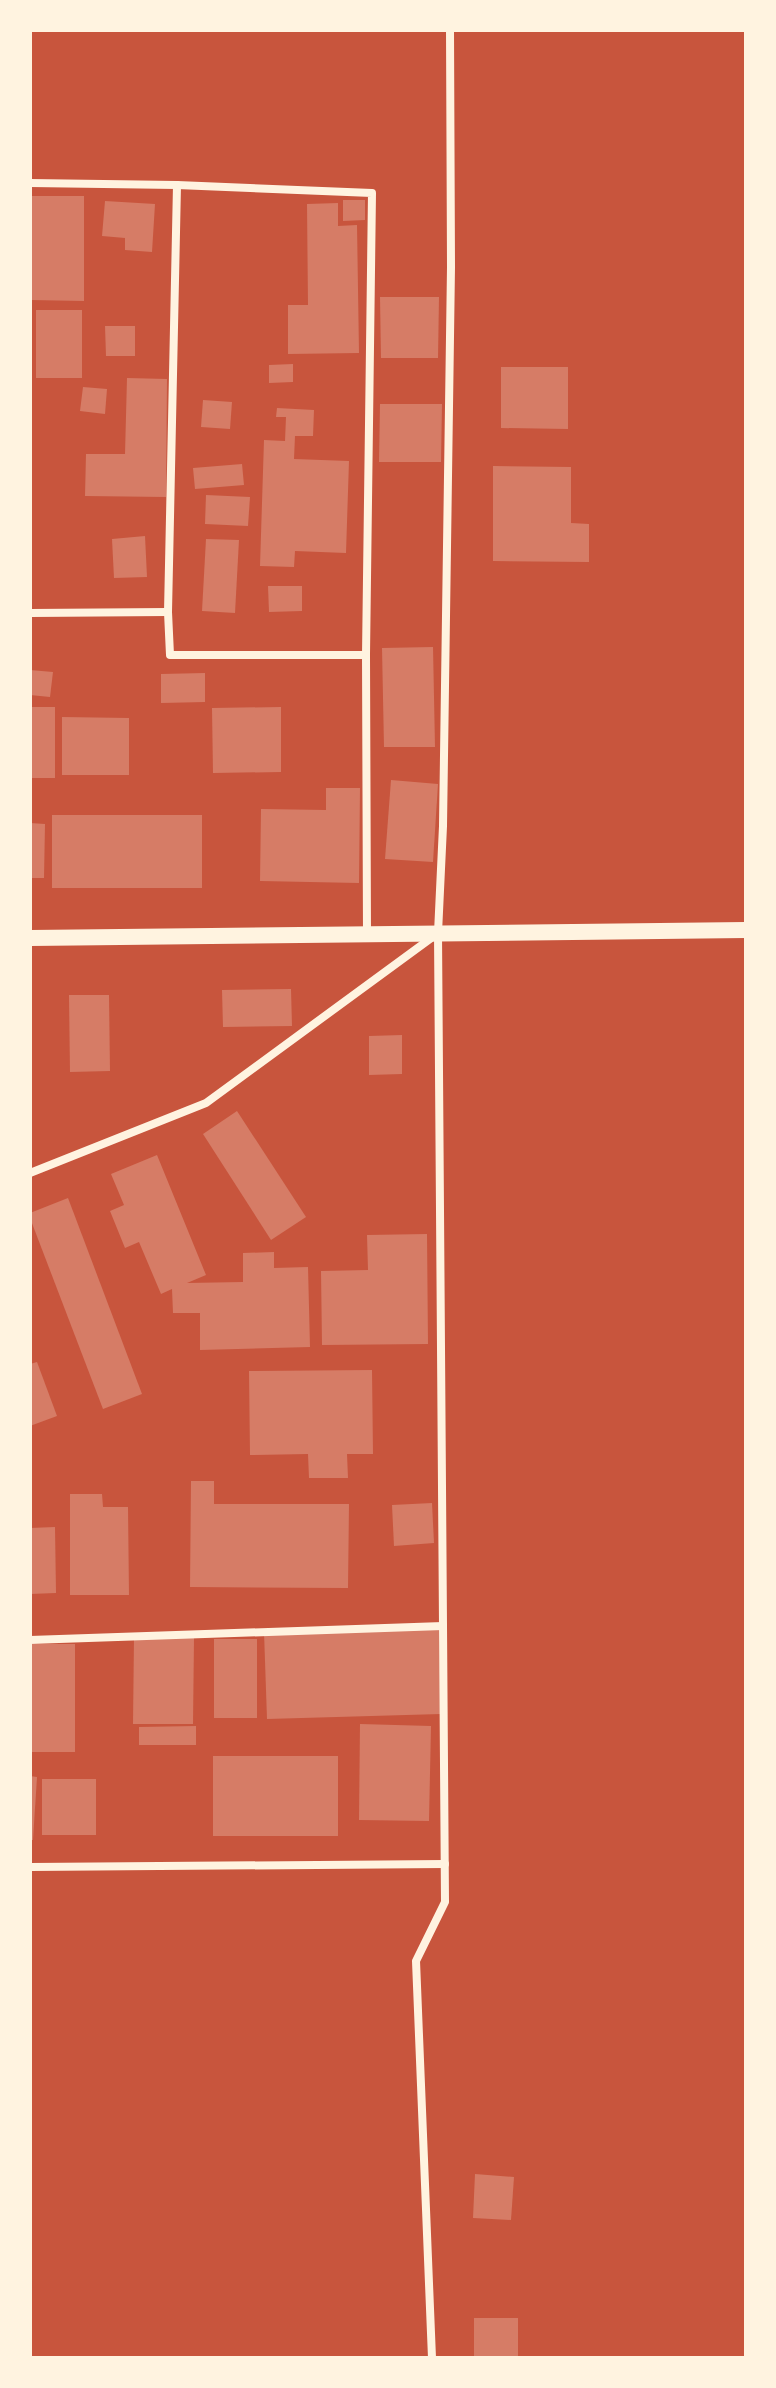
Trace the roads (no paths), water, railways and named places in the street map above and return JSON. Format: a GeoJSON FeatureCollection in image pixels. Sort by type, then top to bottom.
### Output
{"type":"FeatureCollection","features":[{"type":"Feature","properties":{"kind":"main road"},"geometry":{"type":"LineString","coordinates":[[30,938],[746,930]]}},
{"type":"Feature","properties":{"kind":"street"},"geometry":{"type":"LineString","coordinates":[[432,2358],[416,1961],[445,1902],[438,933],[443,826],[451,283],[450,30]]}},
{"type":"Feature","properties":{"kind":"street"},"geometry":{"type":"LineString","coordinates":[[30,183],[372,193],[366,655],[367,934]]}},
{"type":"Feature","properties":{"kind":"street"},"geometry":{"type":"LineString","coordinates":[[177,185],[168,612],[170,655],[366,655]]}},
{"type":"Feature","properties":{"kind":"street"},"geometry":{"type":"LineString","coordinates":[[30,613],[168,612]]}},
{"type":"Feature","properties":{"kind":"street"},"geometry":{"type":"LineString","coordinates":[[30,1173],[206,1103],[438,933]]}},
{"type":"Feature","properties":{"kind":"street"},"geometry":{"type":"LineString","coordinates":[[30,1640],[443,1626]]}},
{"type":"Feature","properties":{"kind":"street"},"geometry":{"type":"LineString","coordinates":[[30,1867],[445,1864]]}}]}
